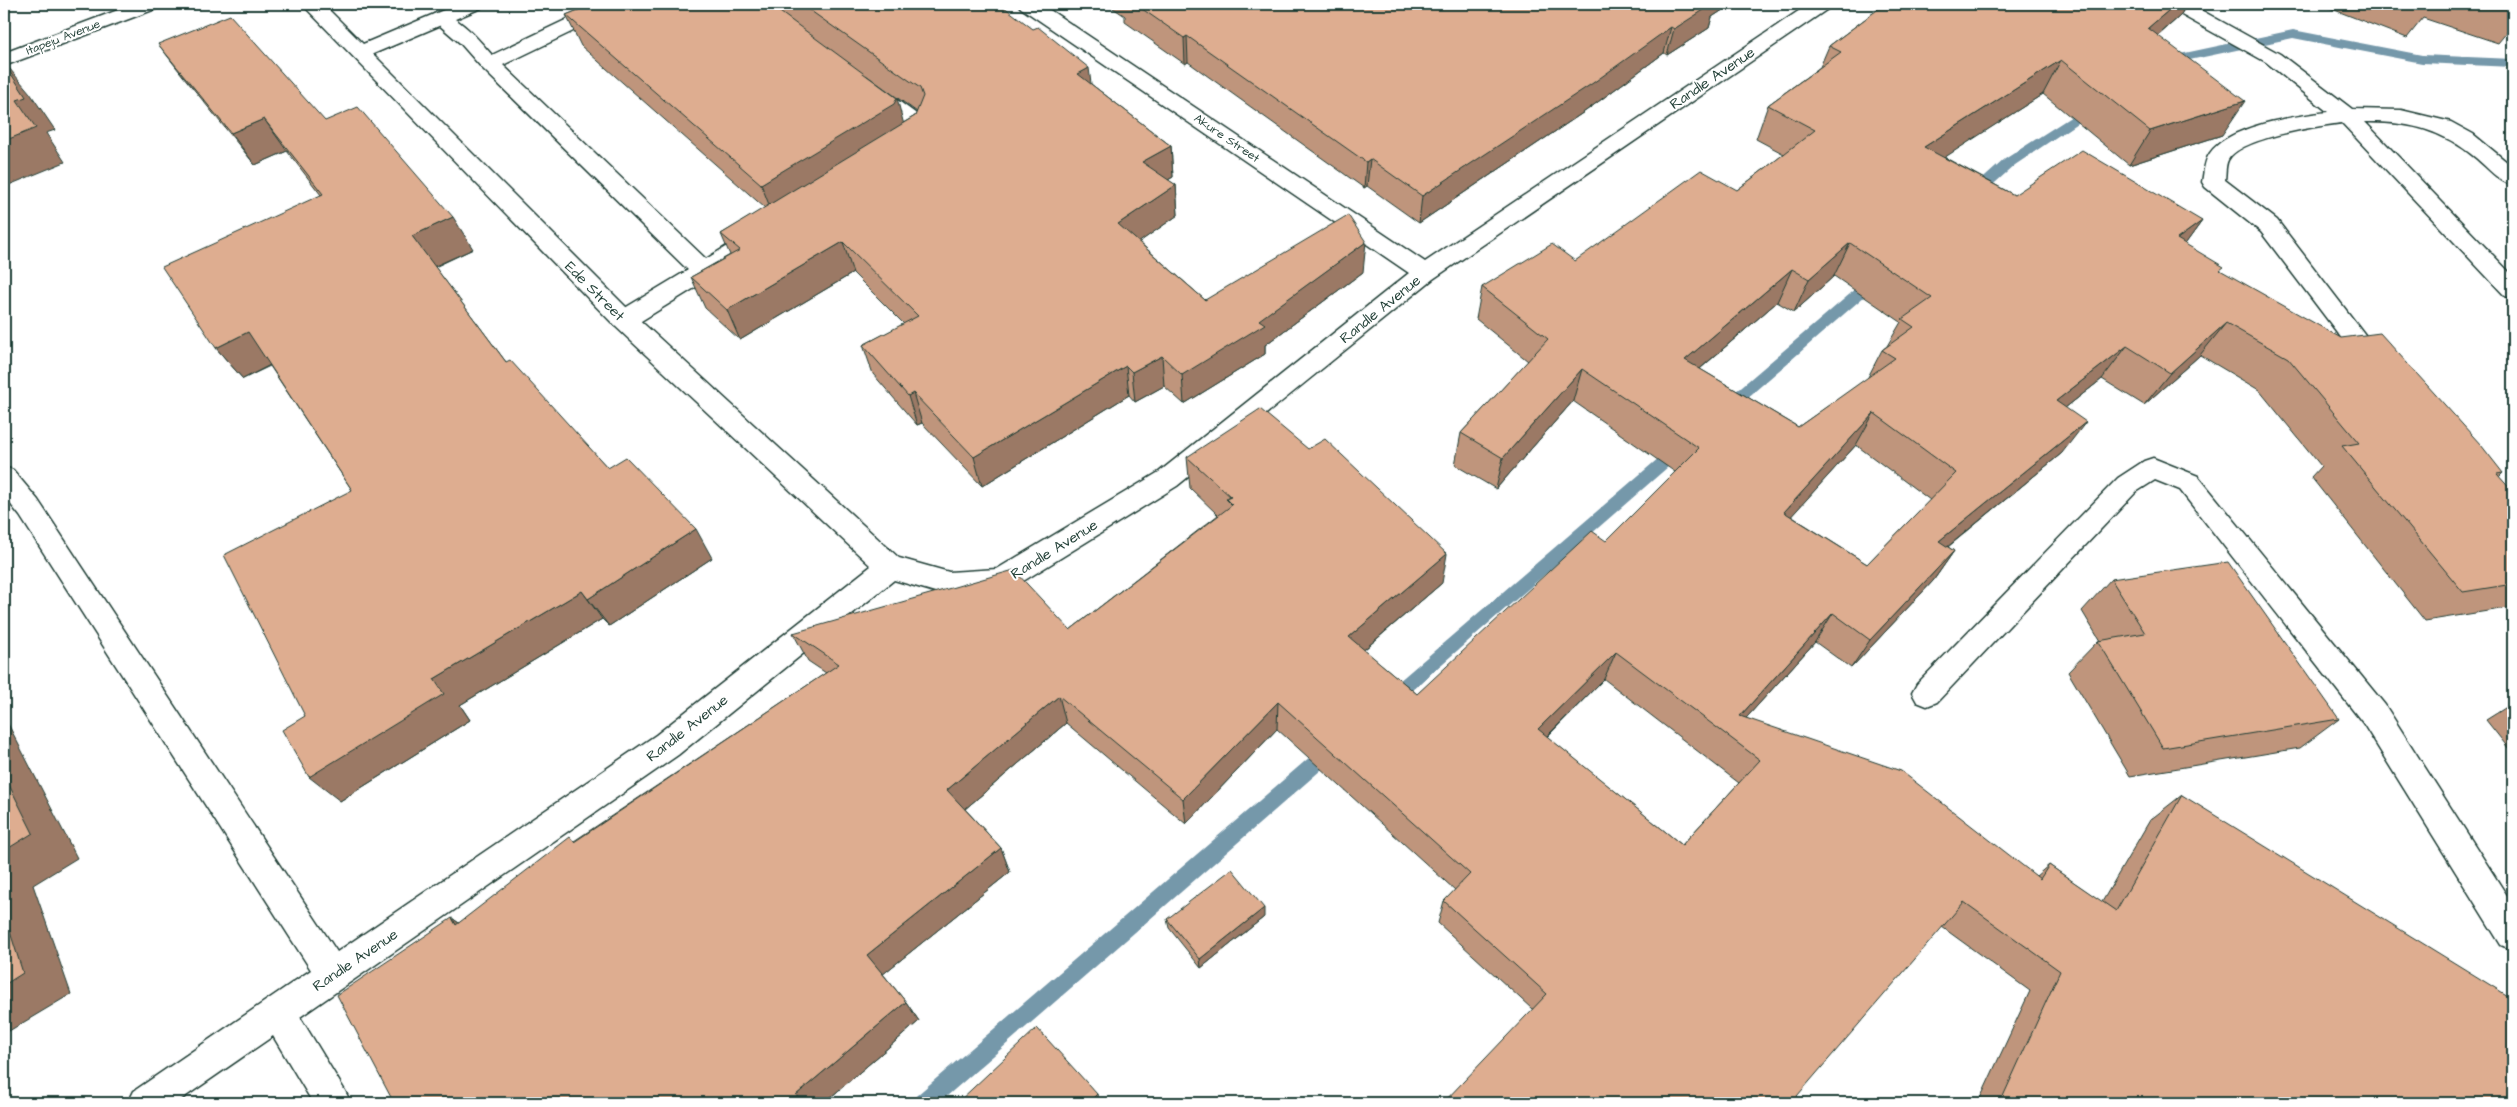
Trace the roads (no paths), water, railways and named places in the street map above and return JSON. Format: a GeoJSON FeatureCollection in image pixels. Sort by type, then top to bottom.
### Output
{"type":"FeatureCollection","features":[{"type":"Feature","properties":{"kind":"street","name":"Itapeju Avenue"},"geometry":{"type":"LineString","coordinates":[[4,60],[151,4]]}},
{"type":"Feature","properties":{"kind":"street","name":"Ede Street"},"geometry":{"type":"LineString","coordinates":[[312,4],[624,320],[890,567]]}},
{"type":"Feature","properties":{"kind":"street"},"geometry":{"type":"LineString","coordinates":[[359,53],[474,4]]}},
{"type":"Feature","properties":{"kind":"street"},"geometry":{"type":"LineString","coordinates":[[489,64],[614,4]]}},
{"type":"Feature","properties":{"kind":"street","name":"Akure Street"},"geometry":{"type":"LineString","coordinates":[[1028,4],[1425,273]]}},
{"type":"Feature","properties":{"kind":"street","name":"Randle Avenue"},"geometry":{"type":"LineString","coordinates":[[146,1103],[667,745],[890,567],[949,584],[1002,580],[1168,479],[1425,273],[1822,4]]}},
{"type":"Feature","properties":{"kind":"street"},"geometry":{"type":"LineString","coordinates":[[2176,4],[2272,58],[2347,116],[2513,290]]}},
{"type":"Feature","properties":{"kind":"street"},"geometry":{"type":"LineString","coordinates":[[441,18],[467,40],[489,64],[704,271]]}},
{"type":"Feature","properties":{"kind":"street"},"geometry":{"type":"LineString","coordinates":[[855,79],[918,126],[914,140],[889,156]]}},
{"type":"Feature","properties":{"kind":"street"},"geometry":{"type":"LineString","coordinates":[[2391,384],[2269,226],[2213,182],[2219,156],[2241,138],[2277,128],[2347,116],[2402,117],[2433,123],[2463,137],[2513,178]]}},
{"type":"Feature","properties":{"kind":"street"},"geometry":{"type":"LineString","coordinates":[[624,320],[780,224]]}},
{"type":"Feature","properties":{"kind":"street"},"geometry":{"type":"LineString","coordinates":[[1927,694],[2127,485],[2152,468],[2189,483],[2374,714],[2513,934]]}},
{"type":"Feature","properties":{"kind":"street"},"geometry":{"type":"LineString","coordinates":[[4,477],[35,517],[333,975]]}},
{"type":"Feature","properties":{"kind":"street"},"geometry":{"type":"LineString","coordinates":[[278,1012],[333,1103]]}},
{"type":"Feature","properties":{"kind":"waterway"},"geometry":{"type":"LineString","coordinates":[[2166,61],[2293,34],[2422,59],[2513,63]]}},
{"type":"Feature","properties":{"kind":"waterway"},"geometry":{"type":"LineString","coordinates":[[1972,196],[2010,162],[2091,108]]}},
{"type":"Feature","properties":{"kind":"waterway"},"geometry":{"type":"LineString","coordinates":[[1726,408],[1876,279]]}},
{"type":"Feature","properties":{"kind":"waterway"},"geometry":{"type":"LineString","coordinates":[[1390,699],[1679,449]]}},
{"type":"Feature","properties":{"kind":"waterway"},"geometry":{"type":"LineString","coordinates":[[923,1103],[1331,750]]}}]}
